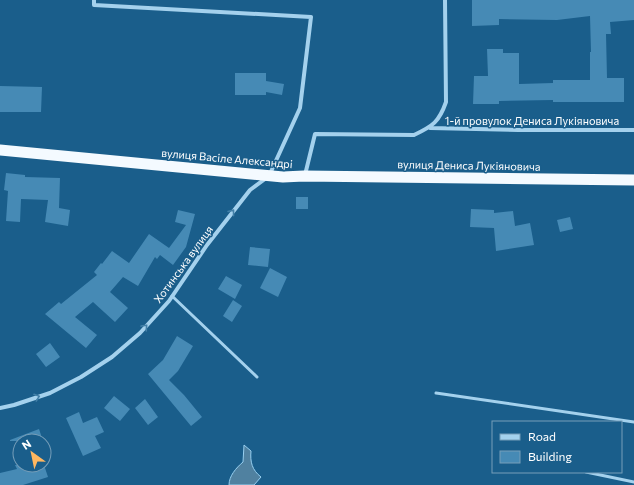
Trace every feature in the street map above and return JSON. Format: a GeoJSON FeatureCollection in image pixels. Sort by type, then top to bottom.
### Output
{"type":"FeatureCollection","features":[{"type":"Feature","properties":{"kind":"highway","name":"вулиця Васіле Александрі"},"geometry":{"type":"LineString","coordinates":[[0,150],[283,178],[304,176]]}},
{"type":"Feature","properties":{"kind":"highway","name":"вулиця Дениса Лукіяновича"},"geometry":{"type":"LineString","coordinates":[[304,176],[634,180]]}},
{"type":"Feature","properties":{"kind":"street"},"geometry":{"type":"LineString","coordinates":[[94,0],[94,5],[311,17],[300,108],[269,176]]}},
{"type":"Feature","properties":{"kind":"street"},"geometry":{"type":"LineString","coordinates":[[430,128],[441,116],[446,102],[445,0]]}},
{"type":"Feature","properties":{"kind":"street","name":"1-й провулок Дениса Лукіяновича"},"geometry":{"type":"LineString","coordinates":[[430,128],[634,130]]}},
{"type":"Feature","properties":{"kind":"street","name":"вулиця Васіле Александрі"},"geometry":{"type":"LineString","coordinates":[[304,176],[315,134],[414,135],[430,128]]}},
{"type":"Feature","properties":{"kind":"street","name":"Хотинська вулиця"},"geometry":{"type":"LineString","coordinates":[[0,408],[50,393],[81,377],[106,361],[140,333],[169,301],[207,245],[250,190],[269,176]]}},
{"type":"Feature","properties":{"kind":"lane"},"geometry":{"type":"LineString","coordinates":[[172,296],[257,377]]}},
{"type":"Feature","properties":{"kind":"lane"},"geometry":{"type":"LineString","coordinates":[[436,393],[634,422]]}},
{"type":"Feature","properties":{"kind":"lane"},"geometry":{"type":"LineString","coordinates":[[591,473],[634,482]]}},
{"type":"Feature","properties":{"kind":"water"},"geometry":{"type":"Polygon","coordinates":[[[244,445],[251,451],[252,466],[261,477],[254,485],[229,485],[233,472],[243,462],[244,445]]]}},
{"type":"Feature","properties":{"kind":"building"},"geometry":{"type":"Polygon","coordinates":[[[472,0],[634,0],[634,20],[610,22],[611,34],[606,34],[607,78],[624,78],[624,102],[553,102],[553,100],[499,101],[499,104],[473,104],[474,76],[488,76],[487,49],[503,49],[503,53],[519,53],[519,84],[553,83],[553,80],[590,80],[591,52],[590,16],[557,20],[499,19],[499,25],[472,26],[472,0]]]}},
{"type":"Feature","properties":{"kind":"building"},"geometry":{"type":"Polygon","coordinates":[[[235,73],[266,73],[266,81],[284,84],[282,95],[266,92],[266,95],[235,95],[235,73]]]}},
{"type":"Feature","properties":{"kind":"building"},"geometry":{"type":"Polygon","coordinates":[[[0,86],[42,87],[41,112],[0,112],[0,86]]]}},
{"type":"Feature","properties":{"kind":"building"},"geometry":{"type":"Polygon","coordinates":[[[6,173],[25,175],[25,177],[60,178],[59,208],[70,210],[68,226],[45,222],[48,200],[21,199],[20,222],[6,221],[8,191],[4,190],[6,173]]]}},
{"type":"Feature","properties":{"kind":"building"},"geometry":{"type":"Polygon","coordinates":[[[296,197],[308,197],[308,209],[296,209],[296,197]]]}},
{"type":"Feature","properties":{"kind":"building"},"geometry":{"type":"Polygon","coordinates":[[[471,209],[494,210],[494,213],[513,211],[515,226],[530,223],[534,245],[496,251],[494,228],[470,227],[471,209]]]}},
{"type":"Feature","properties":{"kind":"building"},"geometry":{"type":"Polygon","coordinates":[[[178,210],[195,214],[186,247],[173,265],[160,255],[157,259],[155,257],[138,286],[123,277],[110,292],[128,308],[115,322],[93,302],[75,317],[97,335],[86,348],[45,314],[59,302],[61,304],[97,275],[94,272],[112,251],[129,263],[149,234],[169,248],[186,225],[175,222],[178,210]]]}},
{"type":"Feature","properties":{"kind":"building"},"geometry":{"type":"Polygon","coordinates":[[[570,217],[573,229],[560,232],[557,220],[570,217]]]}},
{"type":"Feature","properties":{"kind":"building"},"geometry":{"type":"Polygon","coordinates":[[[250,247],[270,249],[268,267],[248,265],[250,247]]]}},
{"type":"Feature","properties":{"kind":"building"},"geometry":{"type":"Polygon","coordinates":[[[270,268],[287,277],[278,297],[260,288],[270,268]]]}},
{"type":"Feature","properties":{"kind":"building"},"geometry":{"type":"Polygon","coordinates":[[[226,276],[242,285],[235,299],[218,289],[226,276]]]}},
{"type":"Feature","properties":{"kind":"building"},"geometry":{"type":"Polygon","coordinates":[[[233,300],[242,306],[232,322],[223,316],[233,300]]]}},
{"type":"Feature","properties":{"kind":"building"},"geometry":{"type":"Polygon","coordinates":[[[177,336],[193,346],[178,371],[169,380],[184,395],[202,417],[191,426],[148,374],[163,360],[177,336]]]}},
{"type":"Feature","properties":{"kind":"building"},"geometry":{"type":"Polygon","coordinates":[[[50,343],[60,357],[46,367],[36,354],[50,343]]]}},
{"type":"Feature","properties":{"kind":"building"},"geometry":{"type":"Polygon","coordinates":[[[114,396],[130,409],[120,421],[104,408],[114,396]]]}},
{"type":"Feature","properties":{"kind":"building"},"geometry":{"type":"Polygon","coordinates":[[[145,399],[158,417],[148,425],[135,408],[145,399]]]}},
{"type":"Feature","properties":{"kind":"building"},"geometry":{"type":"Polygon","coordinates":[[[79,412],[83,423],[97,417],[104,432],[95,436],[101,448],[83,456],[66,418],[79,412]]]}},
{"type":"Feature","properties":{"kind":"building"},"geometry":{"type":"Polygon","coordinates":[[[39,429],[40,433],[28,433],[39,429]]]}},
{"type":"Feature","properties":{"kind":"building"},"geometry":{"type":"Polygon","coordinates":[[[12,470],[12,473],[47,473],[48,477],[23,485],[0,485],[0,473],[12,470]]]}}]}
